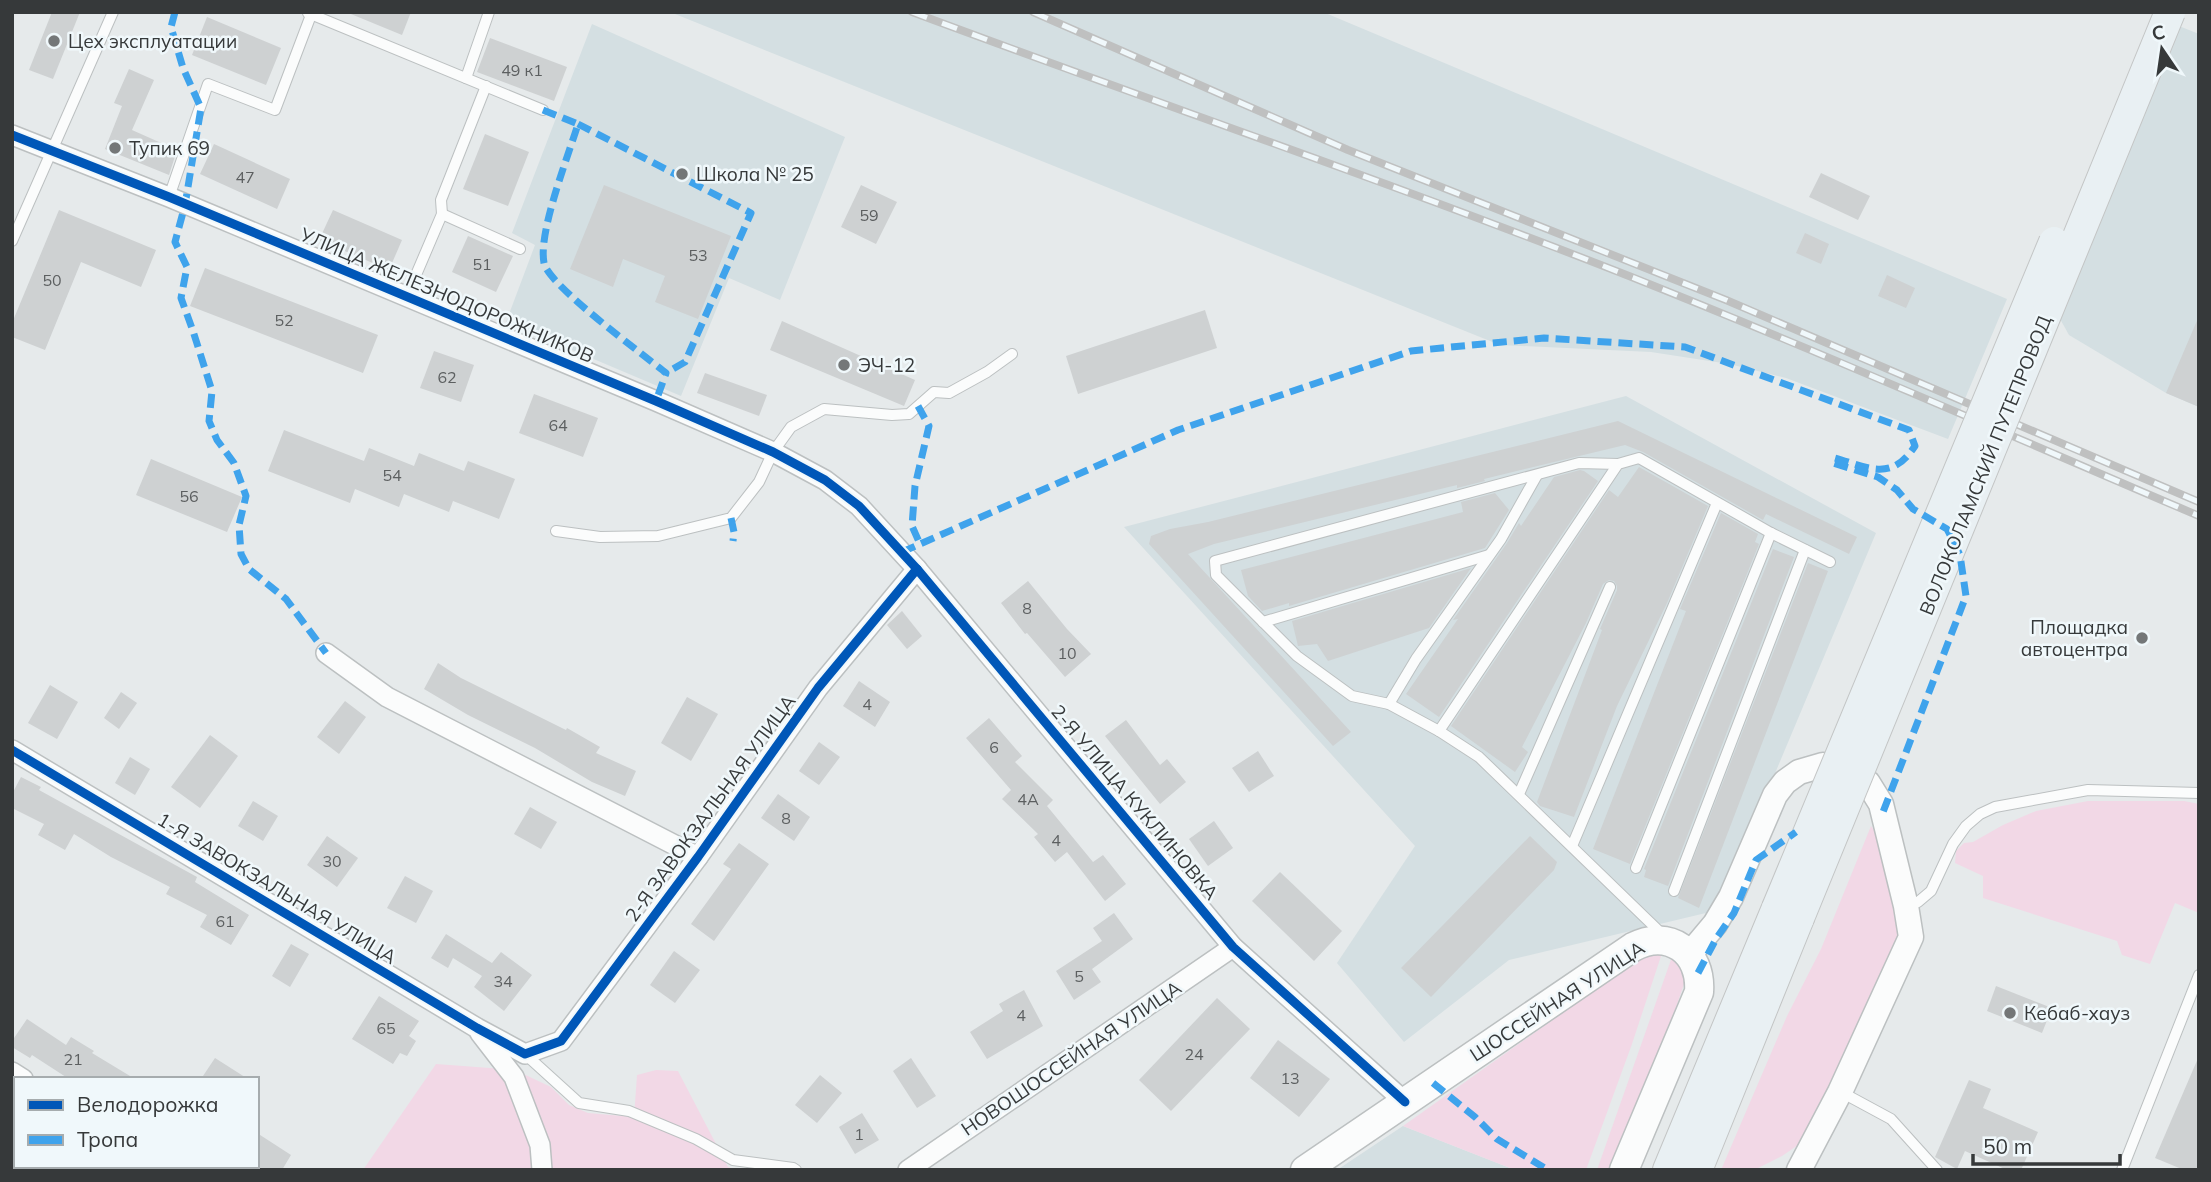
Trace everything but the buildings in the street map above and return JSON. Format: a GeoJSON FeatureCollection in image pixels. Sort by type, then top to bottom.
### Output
{"type":"FeatureCollection","features":[{"type":"Feature","properties":{"kind":"main road","name":"ВОЛОКОЛАМСКИЙ ПУТЕПРОВОД"},"geometry":{"type":"LineString","coordinates":[[1788,913],[2149,12]]}},
{"type":"Feature","properties":{"kind":"main road","name":"ВОЛОКОЛАМСКИЙ ПУТЕПРОВОД"},"geometry":{"type":"LineString","coordinates":[[1788,913],[2170,12]]}},
{"type":"Feature","properties":{"kind":"main road"},"geometry":{"type":"LineString","coordinates":[[1668,1170],[1788,913]]}},
{"type":"Feature","properties":{"kind":"main road"},"geometry":{"type":"LineString","coordinates":[[1697,1170],[1788,913]]}},
{"type":"Feature","properties":{"kind":"main road","name":"ШОССЕЙНАЯ УЛИЦА"},"geometry":{"type":"LineString","coordinates":[[1305,1170],[1633,947],[1651,940],[1680,949]]}},
{"type":"Feature","properties":{"kind":"main road"},"geometry":{"type":"LineString","coordinates":[[1624,1170],[1699,992],[1698,973],[1680,949]]}},
{"type":"Feature","properties":{"kind":"street","name":"УЛИЦА ЖЕЛЕЗНОДОРОЖНИКОВ"},"geometry":{"type":"LineString","coordinates":[[12,135],[407,296],[773,452],[825,480],[859,506]]}},
{"type":"Feature","properties":{"kind":"street","name":"2-Я УЛИЦА КУКЛИНОВКА"},"geometry":{"type":"LineString","coordinates":[[859,506],[917,569],[1233,947],[1405,1102]]}},
{"type":"Feature","properties":{"kind":"street","name":"2-Я ЗАВОКЗАЛЬНАЯ УЛИЦА"},"geometry":{"type":"LineString","coordinates":[[525,1054],[561,1041],[698,857],[818,688],[917,569]]}},
{"type":"Feature","properties":{"kind":"street","name":"2-Я ЗАВОКЗАЛЬНАЯ УЛИЦА"},"geometry":{"type":"LineString","coordinates":[[326,653],[387,697],[698,857]]}},
{"type":"Feature","properties":{"kind":"street","name":"1-Я ЗАВОКЗАЛЬНАЯ УЛИЦА"},"geometry":{"type":"LineString","coordinates":[[12,751],[525,1054]]}},
{"type":"Feature","properties":{"kind":"street"},"geometry":{"type":"LineString","coordinates":[[1680,949],[1715,924],[1731,897],[1775,794],[1791,776],[1814,767],[1831,765],[1847,769],[1862,778],[1873,790],[1883,812],[1911,937],[1840,1092],[1799,1170]]}},
{"type":"Feature","properties":{"kind":"street","name":"НОВОШОССЕЙНАЯ УЛИЦА"},"geometry":{"type":"LineString","coordinates":[[908,1170],[1233,947]]}},
{"type":"Feature","properties":{"kind":"street"},"geometry":{"type":"LineString","coordinates":[[477,1028],[514,1077],[540,1145],[542,1170]]}},
{"type":"Feature","properties":{"kind":"lane"},"geometry":{"type":"LineString","coordinates":[[12,242],[113,12]]}},
{"type":"Feature","properties":{"kind":"lane"},"geometry":{"type":"LineString","coordinates":[[466,78],[489,12]]}},
{"type":"Feature","properties":{"kind":"lane"},"geometry":{"type":"LineString","coordinates":[[169,197],[208,84],[275,110],[308,13],[543,110]]}},
{"type":"Feature","properties":{"kind":"lane"},"geometry":{"type":"LineString","coordinates":[[407,296],[442,214],[441,200],[486,86]]}},
{"type":"Feature","properties":{"kind":"lane"},"geometry":{"type":"LineString","coordinates":[[442,214],[520,249]]}},
{"type":"Feature","properties":{"kind":"lane"},"geometry":{"type":"LineString","coordinates":[[556,531],[600,537],[658,537],[731,518],[759,482],[773,452],[791,428],[824,408],[892,415],[909,414],[934,392],[949,393],[987,372],[1012,354]]}},
{"type":"Feature","properties":{"kind":"lane"},"geometry":{"type":"LineString","coordinates":[[1680,949],[1479,757],[1390,704],[1352,696],[1297,656],[1216,575],[1216,561],[1579,463],[1618,464],[1639,458],[1770,533],[1830,562]]}},
{"type":"Feature","properties":{"kind":"lane"},"geometry":{"type":"LineString","coordinates":[[1439,731],[1618,464]]}},
{"type":"Feature","properties":{"kind":"lane"},"geometry":{"type":"LineString","coordinates":[[1390,704],[1416,659],[1501,539],[1537,475]]}},
{"type":"Feature","properties":{"kind":"lane"},"geometry":{"type":"LineString","coordinates":[[1572,846],[1717,503]]}},
{"type":"Feature","properties":{"kind":"lane"},"geometry":{"type":"LineString","coordinates":[[1636,868],[1770,533]]}},
{"type":"Feature","properties":{"kind":"lane"},"geometry":{"type":"LineString","coordinates":[[1674,891],[1805,550]]}},
{"type":"Feature","properties":{"kind":"lane"},"geometry":{"type":"LineString","coordinates":[[1264,622],[1489,555]]}},
{"type":"Feature","properties":{"kind":"lane"},"geometry":{"type":"LineString","coordinates":[[1519,794],[1610,587]]}},
{"type":"Feature","properties":{"kind":"lane"},"geometry":{"type":"LineString","coordinates":[[1906,906],[1931,891],[1953,844],[1966,826],[1980,814],[1996,807],[2088,790],[2199,793]]}},
{"type":"Feature","properties":{"kind":"lane"},"geometry":{"type":"LineString","coordinates":[[2122,1170],[2199,975]]}},
{"type":"Feature","properties":{"kind":"lane"},"geometry":{"type":"LineString","coordinates":[[525,1054],[579,1103],[629,1111],[696,1139],[731,1165],[796,1170]]}},
{"type":"Feature","properties":{"kind":"lane"},"geometry":{"type":"LineString","coordinates":[[1840,1092],[1891,1119],[1937,1170]]}},
{"type":"Feature","properties":{"kind":"shaded area"},"geometry":{"type":"Polygon","coordinates":[[[670,12],[1323,12],[2007,299],[1948,439],[1786,378],[1729,364],[1651,352],[1500,345],[670,12]]]}},
{"type":"Feature","properties":{"kind":"shaded area"},"geometry":{"type":"Polygon","coordinates":[[[2169,22],[2199,34],[2199,407],[2166,393],[2069,335],[2054,308],[2169,22]]]}},
{"type":"Feature","properties":{"kind":"shaded area","name":"Школа № 25"},"geometry":{"type":"Polygon","coordinates":[[[592,24],[845,137],[780,300],[729,278],[681,396],[506,322],[535,245],[512,233],[592,24]]]}},
{"type":"Feature","properties":{"kind":"shaded area"},"geometry":{"type":"Polygon","coordinates":[[[1626,396],[1876,533],[1739,859],[1710,912],[1509,960],[1404,1042],[1337,963],[1415,846],[1124,527],[1626,396]]]}},
{"type":"Feature","properties":{"kind":"shaded area"},"geometry":{"type":"Polygon","coordinates":[[[2088,801],[2184,801],[2199,804],[2199,913],[2175,903],[2150,964],[2122,955],[2117,941],[1983,898],[1983,876],[1955,863],[1956,851],[1964,843],[1973,842],[2036,811],[2088,801]]]}},
{"type":"Feature","properties":{"kind":"shaded area"},"geometry":{"type":"Polygon","coordinates":[[[1871,826],[1882,841],[1903,934],[1804,1141],[1754,1170],[1721,1170],[1787,1016],[1821,949],[1871,826]]]}},
{"type":"Feature","properties":{"kind":"shaded area"},"geometry":{"type":"Polygon","coordinates":[[[1647,953],[1662,953],[1586,1170],[1510,1170],[1403,1126],[1647,953]]]}},
{"type":"Feature","properties":{"kind":"shaded area"},"geometry":{"type":"Polygon","coordinates":[[[1673,954],[1681,962],[1685,981],[1658,1060],[1645,1081],[1616,1170],[1597,1170],[1673,954]]]}},
{"type":"Feature","properties":{"kind":"shaded area"},"geometry":{"type":"Polygon","coordinates":[[[436,1064],[515,1070],[551,1087],[569,1105],[588,1113],[634,1117],[637,1075],[656,1070],[678,1071],[728,1167],[738,1170],[363,1170],[436,1064]]]}},
{"type":"Feature","properties":{"kind":"shaded area"},"geometry":{"type":"Polygon","coordinates":[[[1403,1126],[1515,1170],[1337,1170],[1403,1126]]]}},
{"type":"Feature","properties":{"kind":"railway"},"geometry":{"type":"LineString","coordinates":[[912,12],[1451,208],[1629,276],[1844,364],[2199,516]]}},
{"type":"Feature","properties":{"kind":"railway"},"geometry":{"type":"LineString","coordinates":[[1033,12],[1348,150],[1726,300],[2199,502]]}},
{"type":"Feature","properties":{"kind":"marked path"},"geometry":{"type":"LineString","coordinates":[[175,12],[171,27],[183,68],[201,108],[185,205],[175,242],[187,267],[181,298],[212,391],[209,421],[217,440],[234,463],[246,496],[239,525],[241,554],[249,569],[286,599],[326,653]]}},
{"type":"Feature","properties":{"kind":"marked path"},"geometry":{"type":"LineString","coordinates":[[543,110],[578,124],[549,214],[543,249],[544,263],[549,273],[579,303],[666,373],[656,401]]}},
{"type":"Feature","properties":{"kind":"marked path"},"geometry":{"type":"LineString","coordinates":[[578,124],[751,213],[685,362],[666,373]]}},
{"type":"Feature","properties":{"kind":"marked path"},"geometry":{"type":"LineString","coordinates":[[902,552],[1178,430],[1411,351],[1544,338],[1685,347],[1909,430],[1915,446],[1906,457],[1888,468],[1869,468],[1835,458],[1833,463],[1878,477],[1897,490],[1913,509],[1947,529],[1960,555],[1966,596],[1883,812]]}},
{"type":"Feature","properties":{"kind":"marked path"},"geometry":{"type":"LineString","coordinates":[[918,406],[929,426],[915,486],[912,526],[920,544]]}},
{"type":"Feature","properties":{"kind":"marked path"},"geometry":{"type":"LineString","coordinates":[[731,518],[733,541]]}},
{"type":"Feature","properties":{"kind":"marked path"},"geometry":{"type":"LineString","coordinates":[[1698,973],[1734,913],[1756,860],[1796,832]]}},
{"type":"Feature","properties":{"kind":"marked path"},"geometry":{"type":"LineString","coordinates":[[1433,1083],[1497,1139],[1548,1170]]}},
{"type":"Feature","properties":{"kind":"cycle path"},"geometry":{"type":"LineString","coordinates":[[12,135],[169,197],[656,401],[773,452],[825,480],[859,506],[917,569],[1233,947],[1405,1102]]}},
{"type":"Feature","properties":{"kind":"cycle path"},"geometry":{"type":"LineString","coordinates":[[12,750],[477,1028],[525,1054],[561,1041],[698,857],[818,688],[917,569]]}},
{"type":"Feature","properties":{"kind":"place","name":"Цех эксплуатации"},"geometry":{"type":"Point","coordinates":[54,41]}},
{"type":"Feature","properties":{"kind":"place","name":"Тупик 69"},"geometry":{"type":"Point","coordinates":[115,148]}},
{"type":"Feature","properties":{"kind":"place","name":"Школа № 25"},"geometry":{"type":"Point","coordinates":[682,174]}},
{"type":"Feature","properties":{"kind":"place","name":"ЭЧ-12"},"geometry":{"type":"Point","coordinates":[844,365]}},
{"type":"Feature","properties":{"kind":"place","name":"Площадка автоцентра"},"geometry":{"type":"Point","coordinates":[2142,638]}},
{"type":"Feature","properties":{"kind":"place","name":"Кебаб-хауз"},"geometry":{"type":"Point","coordinates":[2010,1013]}}]}
